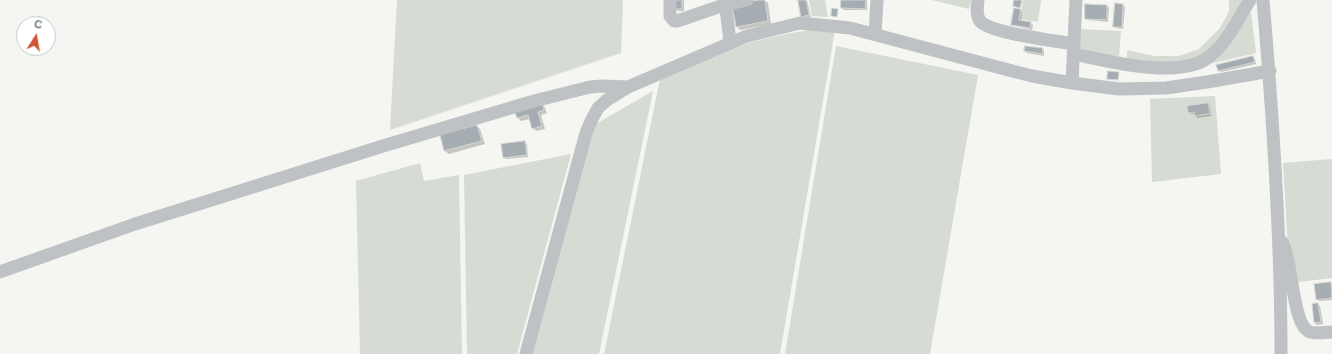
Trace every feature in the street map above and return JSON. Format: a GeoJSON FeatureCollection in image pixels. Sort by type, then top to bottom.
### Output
{"type":"FeatureCollection","features":[{"type":"Feature","properties":{"kind":"street"},"geometry":{"type":"LineString","coordinates":[[670,0],[670,16],[674,21],[724,2],[747,0]]}},
{"type":"Feature","properties":{"kind":"street"},"geometry":{"type":"LineString","coordinates":[[875,34],[878,0]]}},
{"type":"Feature","properties":{"kind":"street"},"geometry":{"type":"LineString","coordinates":[[978,0],[978,18],[981,23],[988,27],[1143,67],[1173,67],[1196,63],[1209,57],[1221,45],[1250,0]]}},
{"type":"Feature","properties":{"kind":"street"},"geometry":{"type":"LineString","coordinates":[[1072,84],[1076,0]]}},
{"type":"Feature","properties":{"kind":"street"},"geometry":{"type":"LineString","coordinates":[[1264,0],[1270,71],[1279,235],[1281,354]]}},
{"type":"Feature","properties":{"kind":"street"},"geometry":{"type":"LineString","coordinates":[[724,2],[730,42]]}},
{"type":"Feature","properties":{"kind":"street"},"geometry":{"type":"LineString","coordinates":[[526,354],[589,126],[598,108],[607,100],[628,87],[730,42],[747,36],[800,23],[850,28],[1001,68],[1072,84],[1119,88],[1166,88],[1270,71]]}},
{"type":"Feature","properties":{"kind":"street"},"geometry":{"type":"LineString","coordinates":[[0,272],[135,224],[383,146],[534,101],[590,87],[628,87]]}},
{"type":"Feature","properties":{"kind":"street"},"geometry":{"type":"LineString","coordinates":[[1279,235],[1288,258],[1299,318],[1302,325],[1306,330],[1311,332],[1332,332]]}},
{"type":"Feature","properties":{"kind":"shaded area"},"geometry":{"type":"Polygon","coordinates":[[[397,0],[623,0],[621,53],[390,130],[397,0]]]}},
{"type":"Feature","properties":{"kind":"shaded area"},"geometry":{"type":"Polygon","coordinates":[[[809,0],[825,0],[828,17],[812,16],[809,0]]]}},
{"type":"Feature","properties":{"kind":"shaded area"},"geometry":{"type":"Polygon","coordinates":[[[932,0],[971,0],[969,9],[932,0]]]}},
{"type":"Feature","properties":{"kind":"shaded area"},"geometry":{"type":"Polygon","coordinates":[[[1023,0],[1041,0],[1038,22],[1020,19],[1023,0]]]}},
{"type":"Feature","properties":{"kind":"shaded area"},"geometry":{"type":"Polygon","coordinates":[[[1229,0],[1251,0],[1229,30],[1201,59],[1180,64],[1127,60],[1127,50],[1155,56],[1179,56],[1199,49],[1220,28],[1229,11],[1229,0]]]}},
{"type":"Feature","properties":{"kind":"shaded area"},"geometry":{"type":"Polygon","coordinates":[[[1251,12],[1256,53],[1209,64],[1224,47],[1251,12]]]}},
{"type":"Feature","properties":{"kind":"shaded area"},"geometry":{"type":"Polygon","coordinates":[[[1080,29],[1121,31],[1119,57],[1079,50],[1080,29]]]}},
{"type":"Feature","properties":{"kind":"shaded area"},"geometry":{"type":"Polygon","coordinates":[[[809,30],[835,30],[780,354],[604,354],[660,79],[751,42],[809,30]]]}},
{"type":"Feature","properties":{"kind":"shaded area"},"geometry":{"type":"Polygon","coordinates":[[[836,46],[978,75],[930,354],[785,354],[836,46]]]}},
{"type":"Feature","properties":{"kind":"shaded area"},"geometry":{"type":"Polygon","coordinates":[[[653,91],[599,354],[532,354],[594,125],[653,91]]]}},
{"type":"Feature","properties":{"kind":"shaded area"},"geometry":{"type":"Polygon","coordinates":[[[1215,96],[1221,174],[1152,182],[1150,99],[1215,96]]]}},
{"type":"Feature","properties":{"kind":"shaded area"},"geometry":{"type":"Polygon","coordinates":[[[571,154],[517,354],[467,354],[464,175],[571,154]]]}},
{"type":"Feature","properties":{"kind":"shaded area"},"geometry":{"type":"Polygon","coordinates":[[[1332,159],[1332,278],[1290,283],[1283,163],[1332,159]]]}},
{"type":"Feature","properties":{"kind":"shaded area"},"geometry":{"type":"Polygon","coordinates":[[[420,163],[424,181],[459,175],[462,354],[360,354],[356,181],[420,163]]]}},
{"type":"Feature","properties":{"kind":"building"},"geometry":{"type":"Polygon","coordinates":[[[675,0],[682,0],[682,9],[674,9],[675,0]]]}},
{"type":"Feature","properties":{"kind":"building"},"geometry":{"type":"Polygon","coordinates":[[[765,0],[768,21],[736,27],[732,5],[765,0]]]}},
{"type":"Feature","properties":{"kind":"building"},"geometry":{"type":"Polygon","coordinates":[[[798,0],[806,0],[809,15],[801,17],[798,0]]]}},
{"type":"Feature","properties":{"kind":"building"},"geometry":{"type":"Polygon","coordinates":[[[841,0],[866,0],[865,9],[841,8],[841,0]]]}},
{"type":"Feature","properties":{"kind":"building"},"geometry":{"type":"Polygon","coordinates":[[[1014,0],[1022,0],[1020,8],[1013,6],[1014,0]]]}},
{"type":"Feature","properties":{"kind":"building"},"geometry":{"type":"Polygon","coordinates":[[[1115,3],[1123,4],[1122,27],[1113,27],[1115,3]]]}},
{"type":"Feature","properties":{"kind":"building"},"geometry":{"type":"Polygon","coordinates":[[[1085,4],[1107,5],[1107,20],[1085,19],[1085,4]]]}},
{"type":"Feature","properties":{"kind":"building"},"geometry":{"type":"Polygon","coordinates":[[[832,8],[838,9],[837,17],[831,16],[832,8]]]}},
{"type":"Feature","properties":{"kind":"building"},"geometry":{"type":"Polygon","coordinates":[[[1014,8],[1021,9],[1019,20],[1031,22],[1030,28],[1011,25],[1014,8]]]}},
{"type":"Feature","properties":{"kind":"building"},"geometry":{"type":"Polygon","coordinates":[[[1025,46],[1043,48],[1042,54],[1024,51],[1025,46]]]}},
{"type":"Feature","properties":{"kind":"building"},"geometry":{"type":"Polygon","coordinates":[[[1253,56],[1255,62],[1218,71],[1216,65],[1253,56]]]}},
{"type":"Feature","properties":{"kind":"building"},"geometry":{"type":"Polygon","coordinates":[[[1108,71],[1119,72],[1118,80],[1107,79],[1108,71]]]}},
{"type":"Feature","properties":{"kind":"building"},"geometry":{"type":"Polygon","coordinates":[[[541,101],[544,110],[538,112],[542,126],[532,129],[528,115],[517,118],[514,110],[541,101]]]}},
{"type":"Feature","properties":{"kind":"building"},"geometry":{"type":"Polygon","coordinates":[[[1208,103],[1210,114],[1194,116],[1194,112],[1188,113],[1187,106],[1208,103]]]}},
{"type":"Feature","properties":{"kind":"building"},"geometry":{"type":"Polygon","coordinates":[[[477,125],[482,141],[444,151],[440,135],[477,125]]]}},
{"type":"Feature","properties":{"kind":"building"},"geometry":{"type":"Polygon","coordinates":[[[525,141],[527,155],[503,158],[501,144],[525,141]]]}},
{"type":"Feature","properties":{"kind":"building"},"geometry":{"type":"Polygon","coordinates":[[[1331,282],[1332,298],[1316,300],[1314,284],[1331,282]]]}},
{"type":"Feature","properties":{"kind":"building"},"geometry":{"type":"Polygon","coordinates":[[[1318,303],[1321,322],[1314,323],[1312,304],[1318,303]]]}}]}
